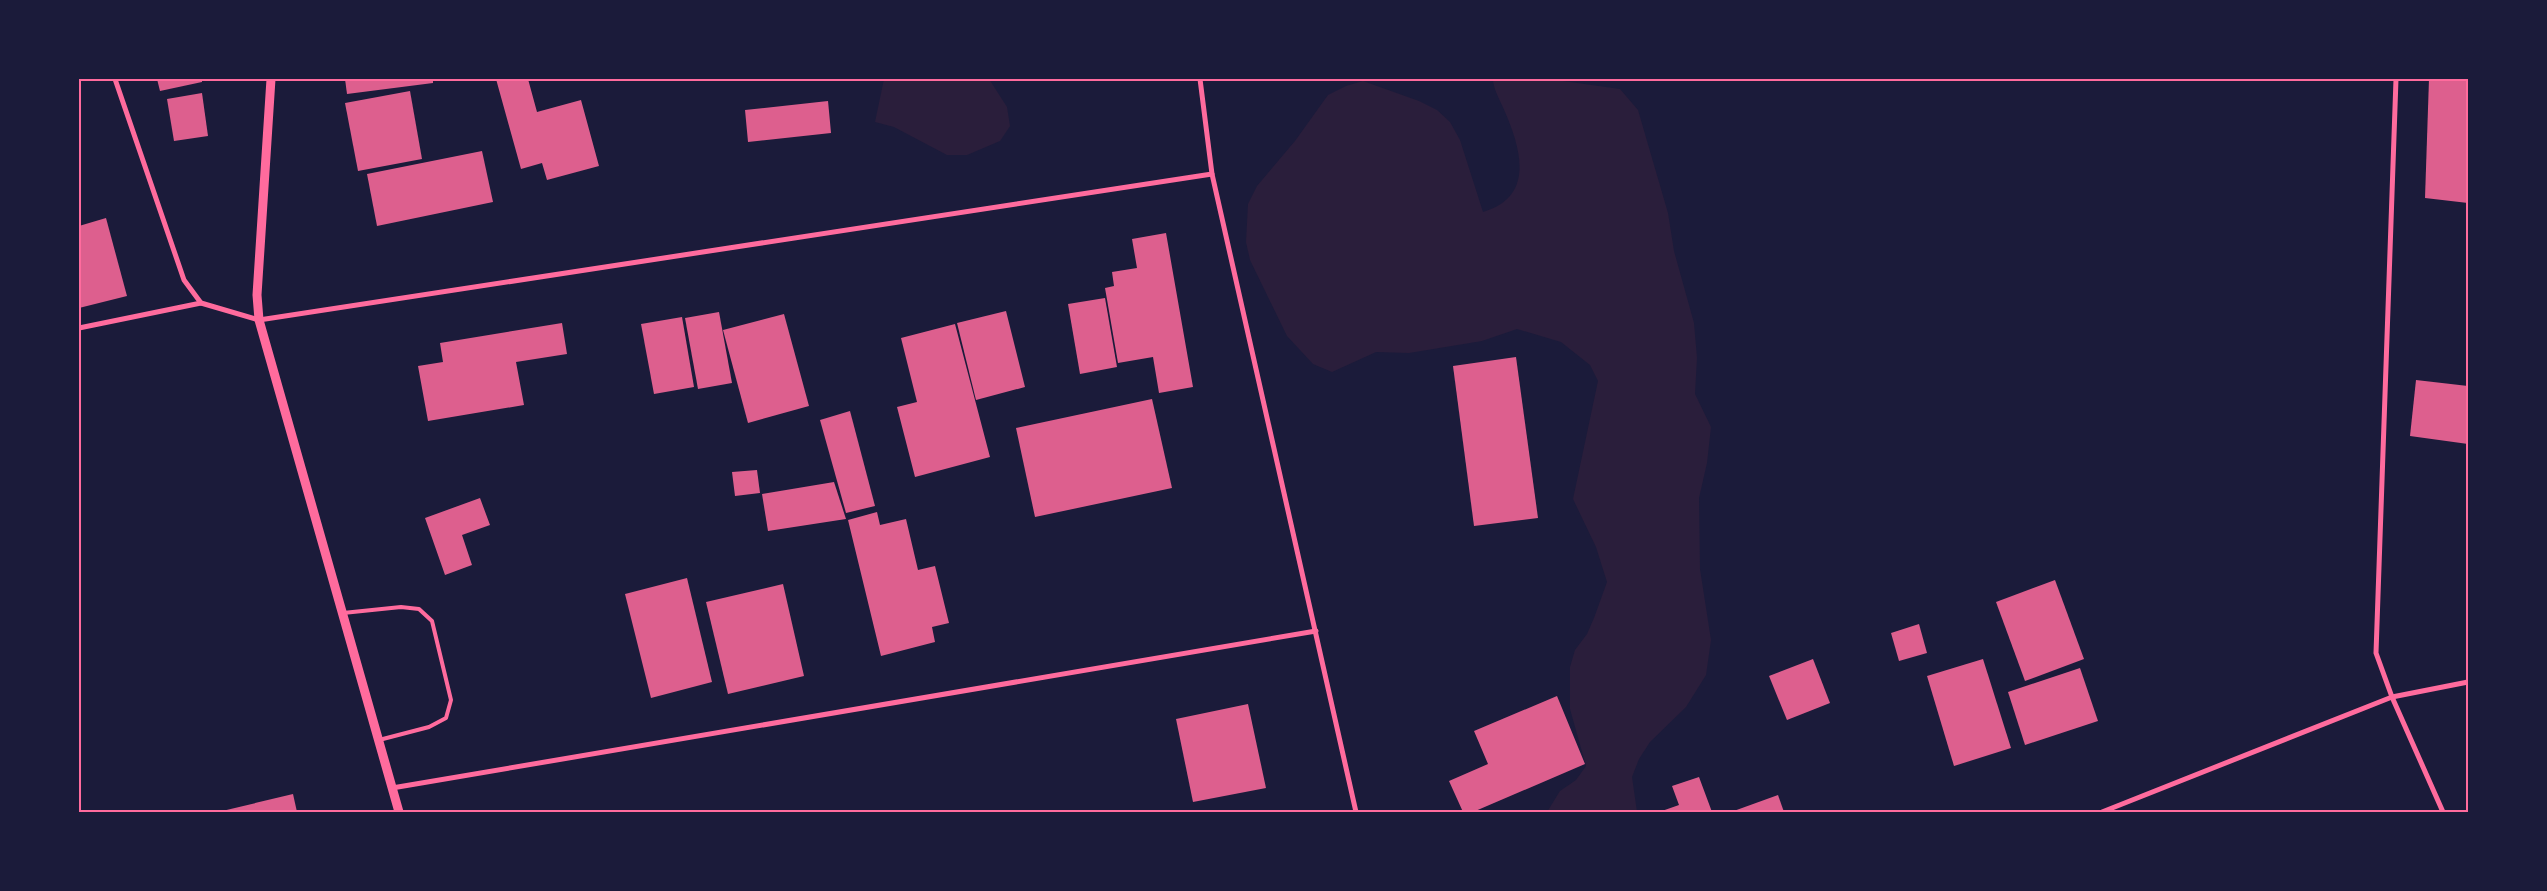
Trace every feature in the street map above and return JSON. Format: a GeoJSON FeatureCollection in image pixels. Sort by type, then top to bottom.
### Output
{"type":"FeatureCollection","features":[{"type":"Feature","properties":{"kind":"street"},"geometry":{"type":"LineString","coordinates":[[115,79],[184,280],[201,302]]}},
{"type":"Feature","properties":{"kind":"street"},"geometry":{"type":"LineString","coordinates":[[271,79],[257,295],[259,320],[400,812]]}},
{"type":"Feature","properties":{"kind":"street"},"geometry":{"type":"LineString","coordinates":[[1200,79],[1212,174],[1356,812]]}},
{"type":"Feature","properties":{"kind":"street"},"geometry":{"type":"LineString","coordinates":[[2396,79],[2376,653],[2392,697],[2443,812]]}},
{"type":"Feature","properties":{"kind":"street"},"geometry":{"type":"LineString","coordinates":[[79,328],[201,302],[259,320],[1212,174]]}},
{"type":"Feature","properties":{"kind":"street"},"geometry":{"type":"LineString","coordinates":[[392,788],[1316,631]]}},
{"type":"Feature","properties":{"kind":"street"},"geometry":{"type":"LineString","coordinates":[[2102,812],[2392,697],[2468,682]]}},
{"type":"Feature","properties":{"kind":"lane"},"geometry":{"type":"LineString","coordinates":[[342,613],[401,607],[419,609],[432,621],[451,700],[446,718],[429,727],[379,740]]}},
{"type":"Feature","properties":{"kind":"shaded area"},"geometry":{"type":"Polygon","coordinates":[[[884,79],[989,79],[1007,107],[1010,126],[1000,141],[967,155],[947,155],[894,127],[875,122],[884,79]]]}},
{"type":"Feature","properties":{"kind":"shaded area"},"geometry":{"type":"Polygon","coordinates":[[[1493,79],[1558,79],[1556,80],[1620,89],[1638,110],[1668,213],[1674,251],[1694,323],[1697,358],[1695,394],[1711,427],[1707,463],[1699,498],[1700,569],[1711,640],[1706,675],[1686,707],[1650,742],[1639,759],[1632,777],[1637,812],[1547,812],[1560,791],[1576,780],[1586,766],[1570,709],[1570,667],[1575,650],[1587,634],[1594,618],[1607,582],[1596,547],[1573,499],[1598,381],[1590,365],[1561,342],[1517,329],[1482,341],[1409,353],[1376,352],[1332,372],[1313,364],[1287,336],[1250,260],[1246,242],[1248,204],[1257,186],[1295,141],[1328,95],[1346,86],[1363,81],[1419,101],[1437,110],[1450,122],[1460,140],[1483,212],[1500,205],[1511,195],[1517,184],[1520,170],[1516,141],[1493,79]]]}},
{"type":"Feature","properties":{"kind":"building"},"geometry":{"type":"Polygon","coordinates":[[[157,79],[202,79],[202,82],[160,91],[157,79]]]}},
{"type":"Feature","properties":{"kind":"building"},"geometry":{"type":"Polygon","coordinates":[[[345,79],[433,79],[433,83],[347,94],[345,79]]]}},
{"type":"Feature","properties":{"kind":"building"},"geometry":{"type":"Polygon","coordinates":[[[496,79],[528,79],[537,112],[581,100],[599,166],[547,180],[542,163],[521,169],[496,79]]]}},
{"type":"Feature","properties":{"kind":"building"},"geometry":{"type":"Polygon","coordinates":[[[2429,79],[2468,79],[2468,203],[2425,198],[2429,79]]]}},
{"type":"Feature","properties":{"kind":"building"},"geometry":{"type":"Polygon","coordinates":[[[410,91],[422,159],[358,171],[345,103],[410,91]]]}},
{"type":"Feature","properties":{"kind":"building"},"geometry":{"type":"Polygon","coordinates":[[[202,93],[208,136],[174,141],[167,99],[202,93]]]}},
{"type":"Feature","properties":{"kind":"building"},"geometry":{"type":"Polygon","coordinates":[[[828,101],[831,133],[748,142],[745,110],[828,101]]]}},
{"type":"Feature","properties":{"kind":"building"},"geometry":{"type":"Polygon","coordinates":[[[482,151],[493,202],[377,226],[367,174],[482,151]]]}},
{"type":"Feature","properties":{"kind":"building"},"geometry":{"type":"Polygon","coordinates":[[[106,218],[127,296],[79,308],[79,226],[106,218]]]}},
{"type":"Feature","properties":{"kind":"building"},"geometry":{"type":"Polygon","coordinates":[[[1166,233],[1193,387],[1159,393],[1153,357],[1118,363],[1105,288],[1114,286],[1112,272],[1137,268],[1132,239],[1166,233]]]}},
{"type":"Feature","properties":{"kind":"building"},"geometry":{"type":"Polygon","coordinates":[[[1105,298],[1117,367],[1080,374],[1068,304],[1105,298]]]}},
{"type":"Feature","properties":{"kind":"building"},"geometry":{"type":"Polygon","coordinates":[[[1006,311],[1025,387],[976,400],[957,323],[1006,311]]]}},
{"type":"Feature","properties":{"kind":"building"},"geometry":{"type":"Polygon","coordinates":[[[719,312],[732,383],[698,389],[685,318],[719,312]]]}},
{"type":"Feature","properties":{"kind":"building"},"geometry":{"type":"Polygon","coordinates":[[[784,314],[809,406],[748,423],[723,330],[784,314]]]}},
{"type":"Feature","properties":{"kind":"building"},"geometry":{"type":"Polygon","coordinates":[[[682,317],[694,387],[654,394],[641,324],[682,317]]]}},
{"type":"Feature","properties":{"kind":"building"},"geometry":{"type":"Polygon","coordinates":[[[562,323],[567,354],[516,362],[524,405],[428,421],[418,366],[443,362],[440,343],[562,323]]]}},
{"type":"Feature","properties":{"kind":"building"},"geometry":{"type":"Polygon","coordinates":[[[955,324],[990,457],[915,477],[897,407],[917,402],[901,338],[955,324]]]}},
{"type":"Feature","properties":{"kind":"building"},"geometry":{"type":"Polygon","coordinates":[[[1516,357],[1538,518],[1474,526],[1453,366],[1516,357]]]}},
{"type":"Feature","properties":{"kind":"building"},"geometry":{"type":"Polygon","coordinates":[[[2416,380],[2468,386],[2468,444],[2410,436],[2416,380]]]}},
{"type":"Feature","properties":{"kind":"building"},"geometry":{"type":"Polygon","coordinates":[[[1152,399],[1172,488],[1035,517],[1016,428],[1152,399]]]}},
{"type":"Feature","properties":{"kind":"building"},"geometry":{"type":"Polygon","coordinates":[[[850,411],[875,506],[846,513],[820,420],[850,411]]]}},
{"type":"Feature","properties":{"kind":"building"},"geometry":{"type":"Polygon","coordinates":[[[757,470],[760,493],[735,496],[732,472],[757,470]]]}},
{"type":"Feature","properties":{"kind":"building"},"geometry":{"type":"Polygon","coordinates":[[[834,482],[846,519],[768,531],[762,494],[834,482]]]}},
{"type":"Feature","properties":{"kind":"building"},"geometry":{"type":"Polygon","coordinates":[[[480,498],[490,525],[462,535],[472,565],[445,575],[425,518],[480,498]]]}},
{"type":"Feature","properties":{"kind":"building"},"geometry":{"type":"Polygon","coordinates":[[[877,512],[880,525],[906,519],[918,570],[935,566],[949,623],[932,627],[935,642],[881,656],[848,520],[877,512]]]}},
{"type":"Feature","properties":{"kind":"building"},"geometry":{"type":"Polygon","coordinates":[[[687,578],[712,682],[651,698],[625,594],[687,578]]]}},
{"type":"Feature","properties":{"kind":"building"},"geometry":{"type":"Polygon","coordinates":[[[2055,580],[2084,659],[2025,681],[1996,602],[2055,580]]]}},
{"type":"Feature","properties":{"kind":"building"},"geometry":{"type":"Polygon","coordinates":[[[783,584],[804,676],[728,694],[706,602],[783,584]]]}},
{"type":"Feature","properties":{"kind":"building"},"geometry":{"type":"Polygon","coordinates":[[[1919,624],[1927,653],[1899,661],[1891,633],[1919,624]]]}},
{"type":"Feature","properties":{"kind":"building"},"geometry":{"type":"Polygon","coordinates":[[[1813,659],[1830,703],[1787,720],[1769,676],[1813,659]]]}},
{"type":"Feature","properties":{"kind":"building"},"geometry":{"type":"Polygon","coordinates":[[[1983,659],[2011,748],[1954,766],[1927,676],[1983,659]]]}},
{"type":"Feature","properties":{"kind":"building"},"geometry":{"type":"Polygon","coordinates":[[[2080,668],[2098,721],[2025,745],[2008,692],[2080,668]]]}},
{"type":"Feature","properties":{"kind":"building"},"geometry":{"type":"Polygon","coordinates":[[[1557,696],[1585,764],[1473,812],[1463,812],[1449,781],[1488,764],[1474,731],[1557,696]]]}},
{"type":"Feature","properties":{"kind":"building"},"geometry":{"type":"Polygon","coordinates":[[[1248,704],[1266,788],[1193,802],[1176,719],[1248,704]]]}},
{"type":"Feature","properties":{"kind":"building"},"geometry":{"type":"Polygon","coordinates":[[[1699,777],[1712,812],[1659,812],[1679,805],[1672,786],[1699,777]]]}},
{"type":"Feature","properties":{"kind":"building"},"geometry":{"type":"Polygon","coordinates":[[[293,794],[297,812],[218,812],[293,794]]]}},
{"type":"Feature","properties":{"kind":"building"},"geometry":{"type":"Polygon","coordinates":[[[1778,795],[1784,812],[1731,812],[1778,795]]]}}]}
